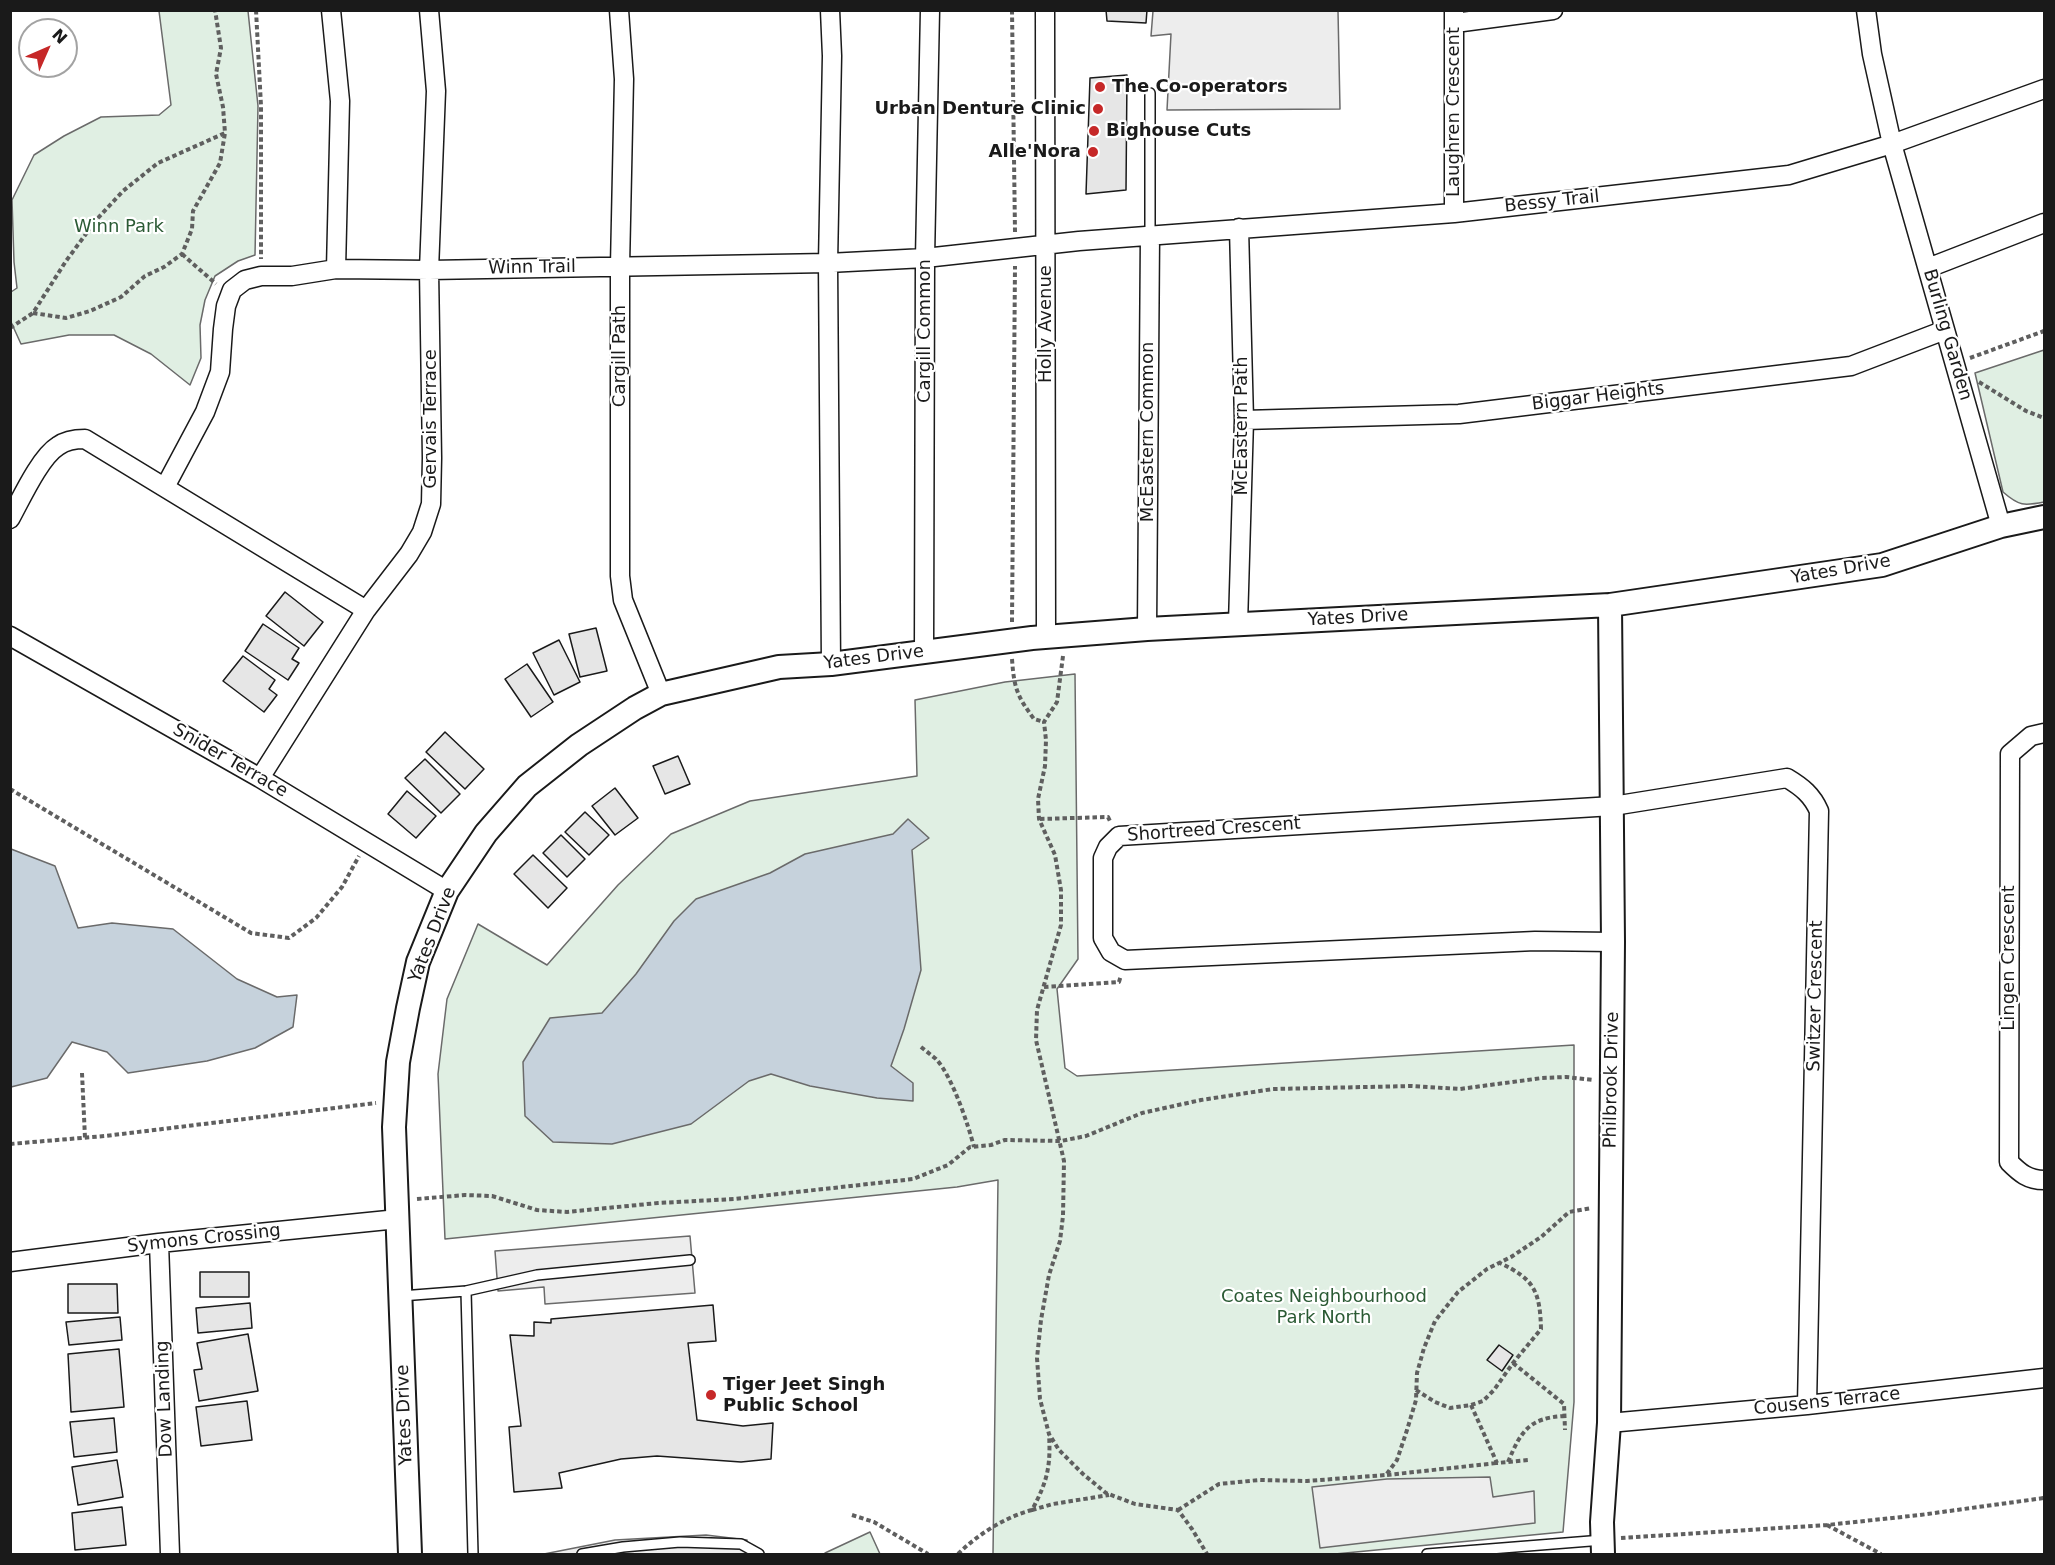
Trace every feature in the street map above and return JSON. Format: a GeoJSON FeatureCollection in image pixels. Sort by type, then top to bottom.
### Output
{"type":"FeatureCollection","features":[{"type":"Feature","properties":{"kind":"street"},"geometry":{"type":"LineString","coordinates":[[332,10],[340,101],[336,269]]}},
{"type":"Feature","properties":{"kind":"street","name":"Gervais Terrace"},"geometry":{"type":"LineString","coordinates":[[260,778],[366,610],[409,555],[422,532],[431,504],[429,270],[436,91],[429,10]]}},
{"type":"Feature","properties":{"kind":"street","name":"Cargill Path"},"geometry":{"type":"LineString","coordinates":[[619,10],[624,78],[620,266],[620,576],[622,600],[661,694]]}},
{"type":"Feature","properties":{"kind":"street"},"geometry":{"type":"LineString","coordinates":[[830,10],[832,56],[828,263],[831,664]]}},
{"type":"Feature","properties":{"kind":"street","name":"Cargill Common"},"geometry":{"type":"LineString","coordinates":[[924,652],[925,258],[930,10]]}},
{"type":"Feature","properties":{"kind":"street","name":"Holly Avenue"},"geometry":{"type":"LineString","coordinates":[[1045,10],[1046,244],[1056,636]]}},
{"type":"Feature","properties":{"kind":"street"},"geometry":{"type":"LineString","coordinates":[[1454,16],[1553,10]]}},
{"type":"Feature","properties":{"kind":"street"},"geometry":{"type":"LineString","coordinates":[[1866,10],[1872,54],[1892,144]]}},
{"type":"Feature","properties":{"kind":"street","name":"Laughren Crescent"},"geometry":{"type":"LineString","coordinates":[[1454,16],[1454,213]]}},
{"type":"Feature","properties":{"kind":"street","name":"Bessy Trail"},"geometry":{"type":"LineString","coordinates":[[1046,244],[1454,213],[1789,175],[1892,144],[2044,89]]}},
{"type":"Feature","properties":{"kind":"street","name":"Burling Garden"},"geometry":{"type":"LineString","coordinates":[[1892,144],[2001,526]]}},
{"type":"Feature","properties":{"kind":"street"},"geometry":{"type":"LineString","coordinates":[[1928,268],[2044,224]]}},
{"type":"Feature","properties":{"kind":"street","name":"McEastern Path"},"geometry":{"type":"LineString","coordinates":[[1238,624],[1244,420],[1239,228]]}},
{"type":"Feature","properties":{"kind":"street","name":"McEastern Common"},"geometry":{"type":"LineString","coordinates":[[1147,629],[1150,235]]}},
{"type":"Feature","properties":{"kind":"street","name":"Winn Trail"},"geometry":{"type":"LineString","coordinates":[[230,295],[232,290],[245,280],[261,276],[292,276],[336,269],[429,270],[828,263],[925,258],[1046,244]]}},
{"type":"Feature","properties":{"kind":"street"},"geometry":{"type":"LineString","coordinates":[[165,487],[205,412],[220,372],[223,329],[230,295]]}},
{"type":"Feature","properties":{"kind":"street","name":"Biggar Heights"},"geometry":{"type":"LineString","coordinates":[[1244,420],[1459,414],[1851,366],[1945,330]]}},
{"type":"Feature","properties":{"kind":"street"},"geometry":{"type":"LineString","coordinates":[[10,519],[46,456],[58,445],[86,439],[366,610]]}},
{"type":"Feature","properties":{"kind":"street","name":"Yates Drive"},"geometry":{"type":"LineString","coordinates":[[410,1554],[394,1127],[398,1062],[418,962],[447,891],[486,833],[528,786],[579,745],[635,708],[661,694],[779,667],[831,664],[1056,636],[1147,629],[1610,605],[1882,565],[2001,526],[2044,517]]}},
{"type":"Feature","properties":{"kind":"street","name":"Philbrook Drive"},"geometry":{"type":"LineString","coordinates":[[1603,1547],[1602,1522],[1609,1423],[1613,942],[1610,605]]}},
{"type":"Feature","properties":{"kind":"street","name":"Snider Terrace"},"geometry":{"type":"LineString","coordinates":[[10,636],[260,778],[447,891]]}},
{"type":"Feature","properties":{"kind":"street","name":"Lingen Crescent"},"geometry":{"type":"LineString","coordinates":[[2044,733],[2031,736],[2010,754],[2009,1162],[2032,1180],[2044,1180]]}},
{"type":"Feature","properties":{"kind":"street","name":"Switzer Crescent"},"geometry":{"type":"LineString","coordinates":[[1613,806],[1786,778],[1802,788],[1813,799],[1819,812],[1807,1405]]}},
{"type":"Feature","properties":{"kind":"street","name":"Shortreed Crescent"},"geometry":{"type":"LineString","coordinates":[[1125,960],[1111,952],[1103,938],[1103,858],[1108,847],[1119,836],[1613,806]]}},
{"type":"Feature","properties":{"kind":"street"},"geometry":{"type":"LineString","coordinates":[[1125,960],[1534,940],[1613,942]]}},
{"type":"Feature","properties":{"kind":"street","name":"Symons Crossing"},"geometry":{"type":"LineString","coordinates":[[10,1262],[398,1210]]}},
{"type":"Feature","properties":{"kind":"street","name":"Dow Landing"},"geometry":{"type":"LineString","coordinates":[[159,1243],[170,1554]]}},
{"type":"Feature","properties":{"kind":"street","name":"Cousens Terrace"},"geometry":{"type":"LineString","coordinates":[[1609,1423],[1807,1405],[2044,1378]]}},
{"type":"Feature","properties":{"kind":"lane"},"geometry":{"type":"LineString","coordinates":[[1150,93],[1150,235]]}},
{"type":"Feature","properties":{"kind":"lane"},"geometry":{"type":"LineString","coordinates":[[401,1296],[466,1292],[537,1275],[690,1260]]}},
{"type":"Feature","properties":{"kind":"lane"},"geometry":{"type":"LineString","coordinates":[[466,1292],[473,1554]]}},
{"type":"Feature","properties":{"kind":"lane"},"geometry":{"type":"LineString","coordinates":[[582,1554],[623,1547],[680,1542],[741,1544],[759,1554]]}},
{"type":"Feature","properties":{"kind":"lane"},"geometry":{"type":"LineString","coordinates":[[1427,1554],[1603,1547]]}},
{"type":"Feature","properties":{"kind":"path"},"geometry":{"type":"LineString","coordinates":[[33,313],[66,318],[90,311],[121,297],[145,276],[164,267],[182,254],[192,230],[193,211],[220,163],[225,133],[223,107],[216,74],[220,48],[214,10]]}},
{"type":"Feature","properties":{"kind":"path"},"geometry":{"type":"LineString","coordinates":[[256,10],[261,106],[261,276]]}},
{"type":"Feature","properties":{"kind":"path"},"geometry":{"type":"LineString","coordinates":[[1012,10],[1015,247],[1011,641],[1014,687],[1034,719],[1044,722]]}},
{"type":"Feature","properties":{"kind":"path"},"geometry":{"type":"LineString","coordinates":[[10,328],[33,313],[66,261],[97,219],[123,190],[158,163],[225,133]]}},
{"type":"Feature","properties":{"kind":"path"},"geometry":{"type":"LineString","coordinates":[[182,254],[230,295]]}},
{"type":"Feature","properties":{"kind":"path"},"geometry":{"type":"LineString","coordinates":[[1955,365],[2044,331]]}},
{"type":"Feature","properties":{"kind":"path"},"geometry":{"type":"LineString","coordinates":[[1955,365],[2016,405],[2044,418]]}},
{"type":"Feature","properties":{"kind":"path"},"geometry":{"type":"LineString","coordinates":[[1032,1510],[1042,1491],[1051,1460],[1049,1434],[1040,1399],[1038,1358],[1047,1286],[1060,1241],[1064,1216],[1064,1161],[1061,1141],[1036,1040],[1037,1010],[1061,925],[1061,891],[1055,855],[1039,819],[1038,799],[1045,766],[1044,722],[1057,702],[1056,636]]}},
{"type":"Feature","properties":{"kind":"path"},"geometry":{"type":"LineString","coordinates":[[10,789],[251,933],[289,938],[316,918],[342,887],[367,842]]}},
{"type":"Feature","properties":{"kind":"path"},"geometry":{"type":"LineString","coordinates":[[1039,819],[1108,817],[1119,836]]}},
{"type":"Feature","properties":{"kind":"path"},"geometry":{"type":"LineString","coordinates":[[1044,987],[1119,982],[1125,960]]}},
{"type":"Feature","properties":{"kind":"path"},"geometry":{"type":"LineString","coordinates":[[921,1047],[937,1060],[965,1116],[974,1147]]}},
{"type":"Feature","properties":{"kind":"path"},"geometry":{"type":"LineString","coordinates":[[82,1073],[85,1138]]}},
{"type":"Feature","properties":{"kind":"path"},"geometry":{"type":"LineString","coordinates":[[398,1210],[465,1195],[492,1196],[537,1210],[567,1212],[658,1203],[734,1199],[913,1179],[948,1165],[970,1147],[991,1145],[1005,1140],[1061,1141],[1086,1136],[1142,1113],[1201,1100],[1273,1089],[1413,1086],[1460,1089],[1566,1077],[1611,1081]]}},
{"type":"Feature","properties":{"kind":"path"},"geometry":{"type":"LineString","coordinates":[[10,1144],[85,1138],[396,1100]]}},
{"type":"Feature","properties":{"kind":"path"},"geometry":{"type":"LineString","coordinates":[[1386,1475],[1397,1460],[1416,1400],[1417,1373],[1424,1348],[1435,1321],[1458,1292],[1487,1269],[1541,1237],[1569,1212],[1610,1206]]}},
{"type":"Feature","properties":{"kind":"path"},"geometry":{"type":"LineString","coordinates":[[1416,1390],[1450,1408],[1483,1401],[1541,1329],[1541,1309],[1533,1287],[1521,1273],[1500,1262]]}},
{"type":"Feature","properties":{"kind":"path"},"geometry":{"type":"LineString","coordinates":[[1513,1363],[1564,1404],[1565,1430]]}},
{"type":"Feature","properties":{"kind":"path"},"geometry":{"type":"LineString","coordinates":[[1472,1405],[1497,1463]]}},
{"type":"Feature","properties":{"kind":"path"},"geometry":{"type":"LineString","coordinates":[[1508,1462],[1516,1442],[1525,1430],[1542,1419],[1564,1416]]}},
{"type":"Feature","properties":{"kind":"path"},"geometry":{"type":"LineString","coordinates":[[1049,1434],[1059,1450],[1083,1474],[1110,1494],[1135,1504],[1178,1510],[1219,1484],[1259,1480],[1307,1481],[1386,1475],[1529,1460]]}},
{"type":"Feature","properties":{"kind":"path"},"geometry":{"type":"LineString","coordinates":[[958,1554],[969,1543],[1015,1514],[1053,1504],[1110,1494]]}},
{"type":"Feature","properties":{"kind":"path"},"geometry":{"type":"LineString","coordinates":[[1603,1547],[1920,1515],[2044,1498]]}},
{"type":"Feature","properties":{"kind":"path"},"geometry":{"type":"LineString","coordinates":[[1178,1510],[1207,1554]]}},
{"type":"Feature","properties":{"kind":"path"},"geometry":{"type":"LineString","coordinates":[[852,1515],[874,1522],[928,1554]]}},
{"type":"Feature","properties":{"kind":"path"},"geometry":{"type":"LineString","coordinates":[[1827,1525],[1881,1554]]}},
{"type":"Feature","properties":{"kind":"green space","name":"Winn Park"},"geometry":{"type":"Polygon","coordinates":[[[159,11],[248,11],[258,106],[255,255],[238,261],[215,276],[205,300],[200,325],[201,358],[190,385],[151,354],[114,335],[69,335],[21,344],[11,322],[11,292],[17,288],[12,200],[34,155],[64,136],[101,117],[159,115],[171,105],[159,11]]]}},
{"type":"Feature","properties":{"kind":"green space"},"geometry":{"type":"Polygon","coordinates":[[[2044,350],[2044,502],[2022,504],[2003,492],[1975,373],[2044,350]]]}},
{"type":"Feature","properties":{"kind":"green space","name":"Coates Neighbourhood Park North"},"geometry":{"type":"Polygon","coordinates":[[[1075,674],[1078,959],[1057,989],[1065,1068],[1077,1076],[1574,1045],[1574,1402],[1563,1532],[1335,1554],[993,1554],[998,1180],[957,1187],[445,1239],[438,1074],[447,999],[478,924],[547,965],[618,885],[671,834],[750,801],[917,776],[915,700],[1005,682],[1075,674]]]}},
{"type":"Feature","properties":{"kind":"green space"},"geometry":{"type":"Polygon","coordinates":[[[870,1532],[880,1554],[825,1553],[870,1532]]]}},
{"type":"Feature","properties":{"kind":"shaded area"},"geometry":{"type":"Polygon","coordinates":[[[1153,11],[1338,11],[1340,109],[1167,110],[1171,34],[1151,36],[1153,11]]]}},
{"type":"Feature","properties":{"kind":"shaded area"},"geometry":{"type":"Polygon","coordinates":[[[908,819],[929,838],[912,850],[921,970],[891,1066],[913,1083],[913,1101],[877,1098],[810,1086],[771,1074],[749,1081],[691,1124],[612,1144],[553,1142],[525,1116],[523,1062],[550,1018],[602,1013],[636,974],[674,921],[696,899],[770,873],[805,854],[893,834],[908,819]]]}},
{"type":"Feature","properties":{"kind":"shaded area"},"geometry":{"type":"Polygon","coordinates":[[[11,849],[55,866],[78,928],[112,923],[173,929],[237,979],[277,997],[297,995],[293,1027],[255,1048],[207,1061],[128,1073],[107,1052],[72,1042],[47,1078],[11,1087],[11,849]]]}},
{"type":"Feature","properties":{"kind":"shaded area"},"geometry":{"type":"Polygon","coordinates":[[[690,1236],[695,1293],[545,1304],[544,1287],[498,1291],[495,1251],[690,1236]]]}},
{"type":"Feature","properties":{"kind":"shaded area"},"geometry":{"type":"Polygon","coordinates":[[[1490,1477],[1493,1497],[1534,1491],[1535,1523],[1320,1548],[1312,1487],[1387,1479],[1490,1477]]]}},
{"type":"Feature","properties":{"kind":"shaded area"},"geometry":{"type":"Polygon","coordinates":[[[706,1535],[747,1540],[747,1554],[544,1554],[615,1540],[706,1535]]]}},
{"type":"Feature","properties":{"kind":"building"},"geometry":{"type":"Polygon","coordinates":[[[1106,10],[1147,10],[1146,23],[1107,21],[1106,10]]]}},
{"type":"Feature","properties":{"kind":"building"},"geometry":{"type":"Polygon","coordinates":[[[1127,75],[1126,190],[1086,194],[1090,78],[1127,75]]]}},
{"type":"Feature","properties":{"kind":"building"},"geometry":{"type":"Polygon","coordinates":[[[285,592],[323,622],[304,646],[266,616],[285,592]]]}},
{"type":"Feature","properties":{"kind":"building"},"geometry":{"type":"Polygon","coordinates":[[[263,624],[299,648],[292,659],[299,663],[288,680],[245,651],[263,624]]]}},
{"type":"Feature","properties":{"kind":"building"},"geometry":{"type":"Polygon","coordinates":[[[596,628],[607,671],[580,677],[569,634],[596,628]]]}},
{"type":"Feature","properties":{"kind":"building"},"geometry":{"type":"Polygon","coordinates":[[[559,640],[580,682],[554,695],[533,653],[559,640]]]}},
{"type":"Feature","properties":{"kind":"building"},"geometry":{"type":"Polygon","coordinates":[[[243,656],[275,680],[269,689],[277,695],[264,712],[223,681],[243,656]]]}},
{"type":"Feature","properties":{"kind":"building"},"geometry":{"type":"Polygon","coordinates":[[[527,664],[553,702],[531,717],[505,679],[527,664]]]}},
{"type":"Feature","properties":{"kind":"building"},"geometry":{"type":"Polygon","coordinates":[[[445,732],[484,769],[465,789],[426,752],[445,732]]]}},
{"type":"Feature","properties":{"kind":"building"},"geometry":{"type":"Polygon","coordinates":[[[678,756],[690,784],[665,794],[653,766],[678,756]]]}},
{"type":"Feature","properties":{"kind":"building"},"geometry":{"type":"Polygon","coordinates":[[[425,759],[460,794],[441,813],[405,778],[425,759]]]}},
{"type":"Feature","properties":{"kind":"building"},"geometry":{"type":"Polygon","coordinates":[[[615,788],[638,818],[615,835],[592,806],[615,788]]]}},
{"type":"Feature","properties":{"kind":"building"},"geometry":{"type":"Polygon","coordinates":[[[407,791],[436,816],[416,838],[388,814],[407,791]]]}},
{"type":"Feature","properties":{"kind":"building"},"geometry":{"type":"Polygon","coordinates":[[[585,812],[609,835],[589,855],[565,832],[585,812]]]}},
{"type":"Feature","properties":{"kind":"building"},"geometry":{"type":"Polygon","coordinates":[[[561,835],[585,859],[567,877],[543,853],[561,835]]]}},
{"type":"Feature","properties":{"kind":"building"},"geometry":{"type":"Polygon","coordinates":[[[533,855],[567,888],[548,908],[514,874],[533,855]]]}},
{"type":"Feature","properties":{"kind":"building"},"geometry":{"type":"Polygon","coordinates":[[[200,1272],[249,1272],[249,1297],[200,1297],[200,1272]]]}},
{"type":"Feature","properties":{"kind":"building"},"geometry":{"type":"Polygon","coordinates":[[[68,1284],[117,1284],[118,1313],[68,1313],[68,1284]]]}},
{"type":"Feature","properties":{"kind":"building"},"geometry":{"type":"Polygon","coordinates":[[[250,1303],[252,1328],[198,1333],[196,1308],[250,1303]]]}},
{"type":"Feature","properties":{"kind":"building"},"geometry":{"type":"Polygon","coordinates":[[[713,1305],[716,1341],[688,1343],[697,1420],[743,1426],[773,1423],[771,1459],[741,1462],[657,1456],[621,1459],[559,1473],[562,1488],[514,1492],[509,1427],[521,1426],[510,1335],[534,1336],[534,1322],[551,1323],[551,1319],[713,1305]]]}},
{"type":"Feature","properties":{"kind":"building"},"geometry":{"type":"Polygon","coordinates":[[[120,1317],[122,1340],[69,1345],[66,1322],[120,1317]]]}},
{"type":"Feature","properties":{"kind":"building"},"geometry":{"type":"Polygon","coordinates":[[[248,1334],[258,1391],[199,1401],[194,1370],[202,1369],[197,1343],[248,1334]]]}},
{"type":"Feature","properties":{"kind":"building"},"geometry":{"type":"Polygon","coordinates":[[[1499,1345],[1513,1355],[1502,1371],[1487,1360],[1499,1345]]]}},
{"type":"Feature","properties":{"kind":"building"},"geometry":{"type":"Polygon","coordinates":[[[119,1349],[124,1407],[71,1412],[68,1354],[119,1349]]]}},
{"type":"Feature","properties":{"kind":"building"},"geometry":{"type":"Polygon","coordinates":[[[247,1401],[252,1440],[201,1446],[196,1407],[247,1401]]]}},
{"type":"Feature","properties":{"kind":"building"},"geometry":{"type":"Polygon","coordinates":[[[114,1418],[117,1452],[74,1457],[70,1422],[114,1418]]]}},
{"type":"Feature","properties":{"kind":"building"},"geometry":{"type":"Polygon","coordinates":[[[117,1460],[123,1497],[78,1505],[72,1467],[117,1460]]]}},
{"type":"Feature","properties":{"kind":"building"},"geometry":{"type":"Polygon","coordinates":[[[122,1507],[126,1545],[75,1550],[72,1513],[122,1507]]]}},
{"type":"Feature","properties":{"kind":"place","name":"The Co-operators"},"geometry":{"type":"Point","coordinates":[1100,87]}},
{"type":"Feature","properties":{"kind":"place","name":"Urban Denture Clinic"},"geometry":{"type":"Point","coordinates":[1098,109]}},
{"type":"Feature","properties":{"kind":"place","name":"Bighouse Cuts"},"geometry":{"type":"Point","coordinates":[1094,131]}},
{"type":"Feature","properties":{"kind":"place","name":"Alle'Nora"},"geometry":{"type":"Point","coordinates":[1093,152]}},
{"type":"Feature","properties":{"kind":"place","name":"Tiger Jeet Singh Public School"},"geometry":{"type":"Point","coordinates":[711,1395]}}]}
